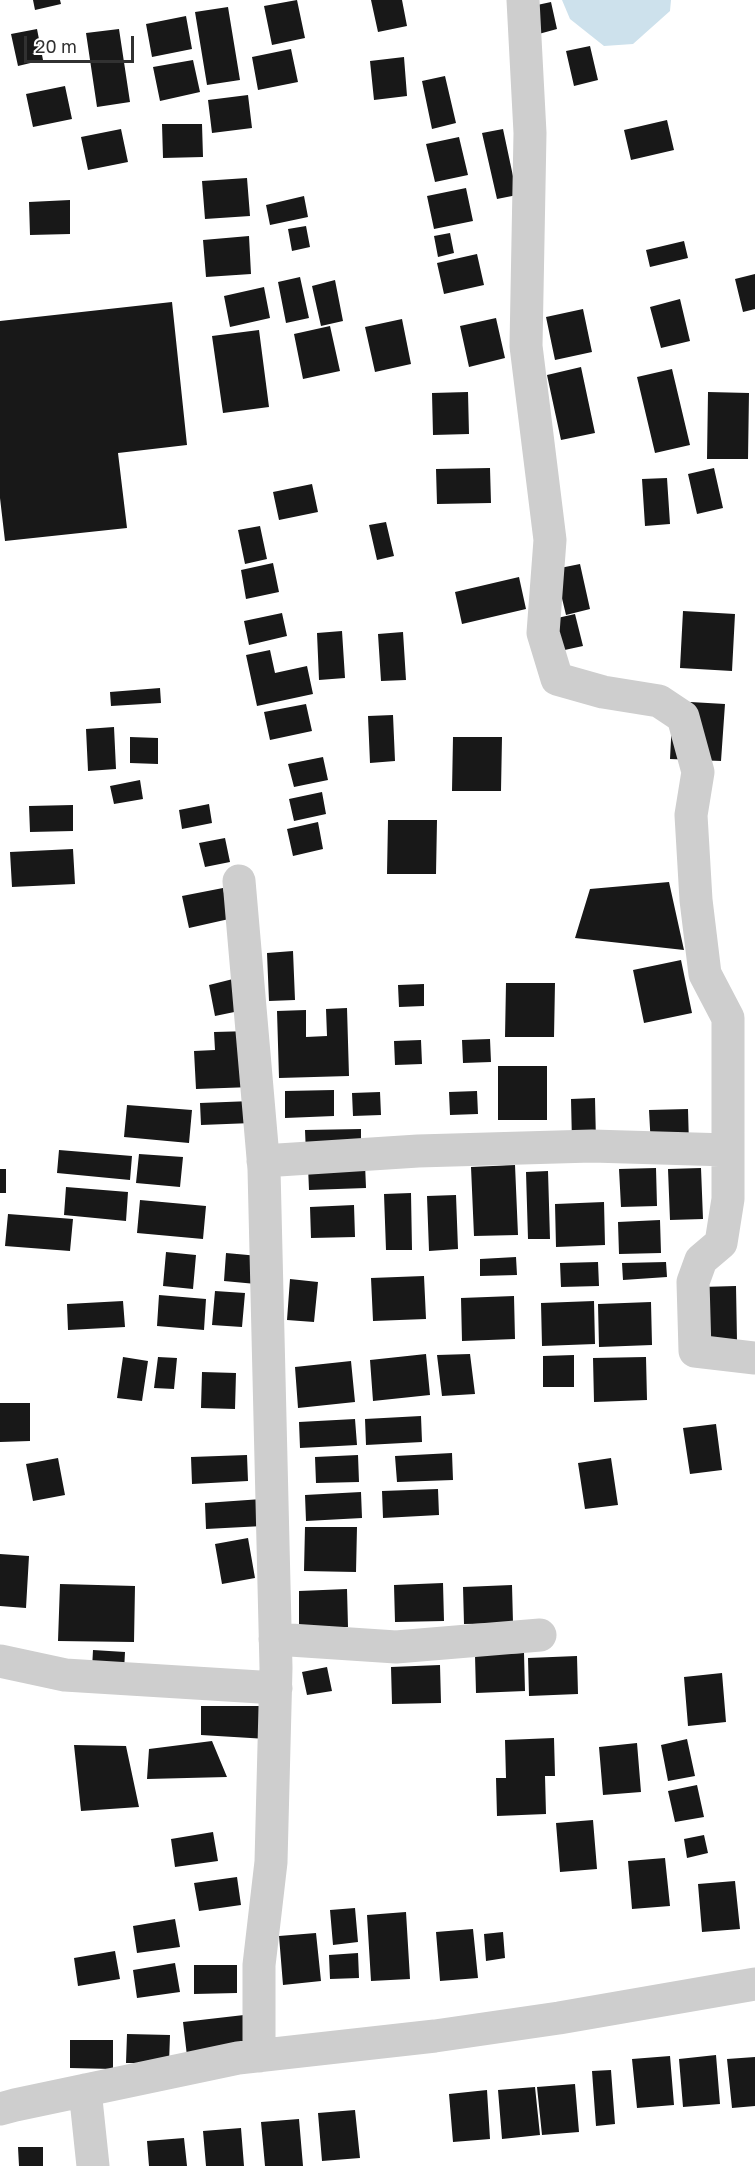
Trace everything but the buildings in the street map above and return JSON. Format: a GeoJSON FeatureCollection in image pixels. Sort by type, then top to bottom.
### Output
{"type":"FeatureCollection","features":[{"type":"Feature","properties":{"kind":"street"},"geometry":{"type":"LineString","coordinates":[[523,0],[530,133],[526,346],[550,540],[543,633],[557,679],[603,692],[659,700],[683,717],[698,771],[691,815],[696,900],[705,974],[728,1018],[728,1199],[721,1243],[700,1260],[693,1282],[695,1351],[755,1358]]}},
{"type":"Feature","properties":{"kind":"street"},"geometry":{"type":"LineString","coordinates":[[239,880],[263,1161],[276,1688],[272,1862],[259,1965],[259,2056]]}},
{"type":"Feature","properties":{"kind":"street"},"geometry":{"type":"LineString","coordinates":[[263,1161],[418,1151],[592,1146],[728,1150]]}},
{"type":"Feature","properties":{"kind":"street"},"geometry":{"type":"LineString","coordinates":[[275,1639],[396,1647],[540,1635]]}},
{"type":"Feature","properties":{"kind":"street"},"geometry":{"type":"LineString","coordinates":[[0,1661],[65,1675],[276,1688]]}},
{"type":"Feature","properties":{"kind":"street"},"geometry":{"type":"LineString","coordinates":[[0,2109],[238,2058],[435,2036],[547,2020],[755,1984]]}},
{"type":"Feature","properties":{"kind":"street"},"geometry":{"type":"LineString","coordinates":[[85,2090],[93,2166]]}},
{"type":"Feature","properties":{"kind":"water"},"geometry":{"type":"Polygon","coordinates":[[[562,0],[671,0],[670,11],[633,44],[604,46],[570,19],[562,0]]]}}]}
